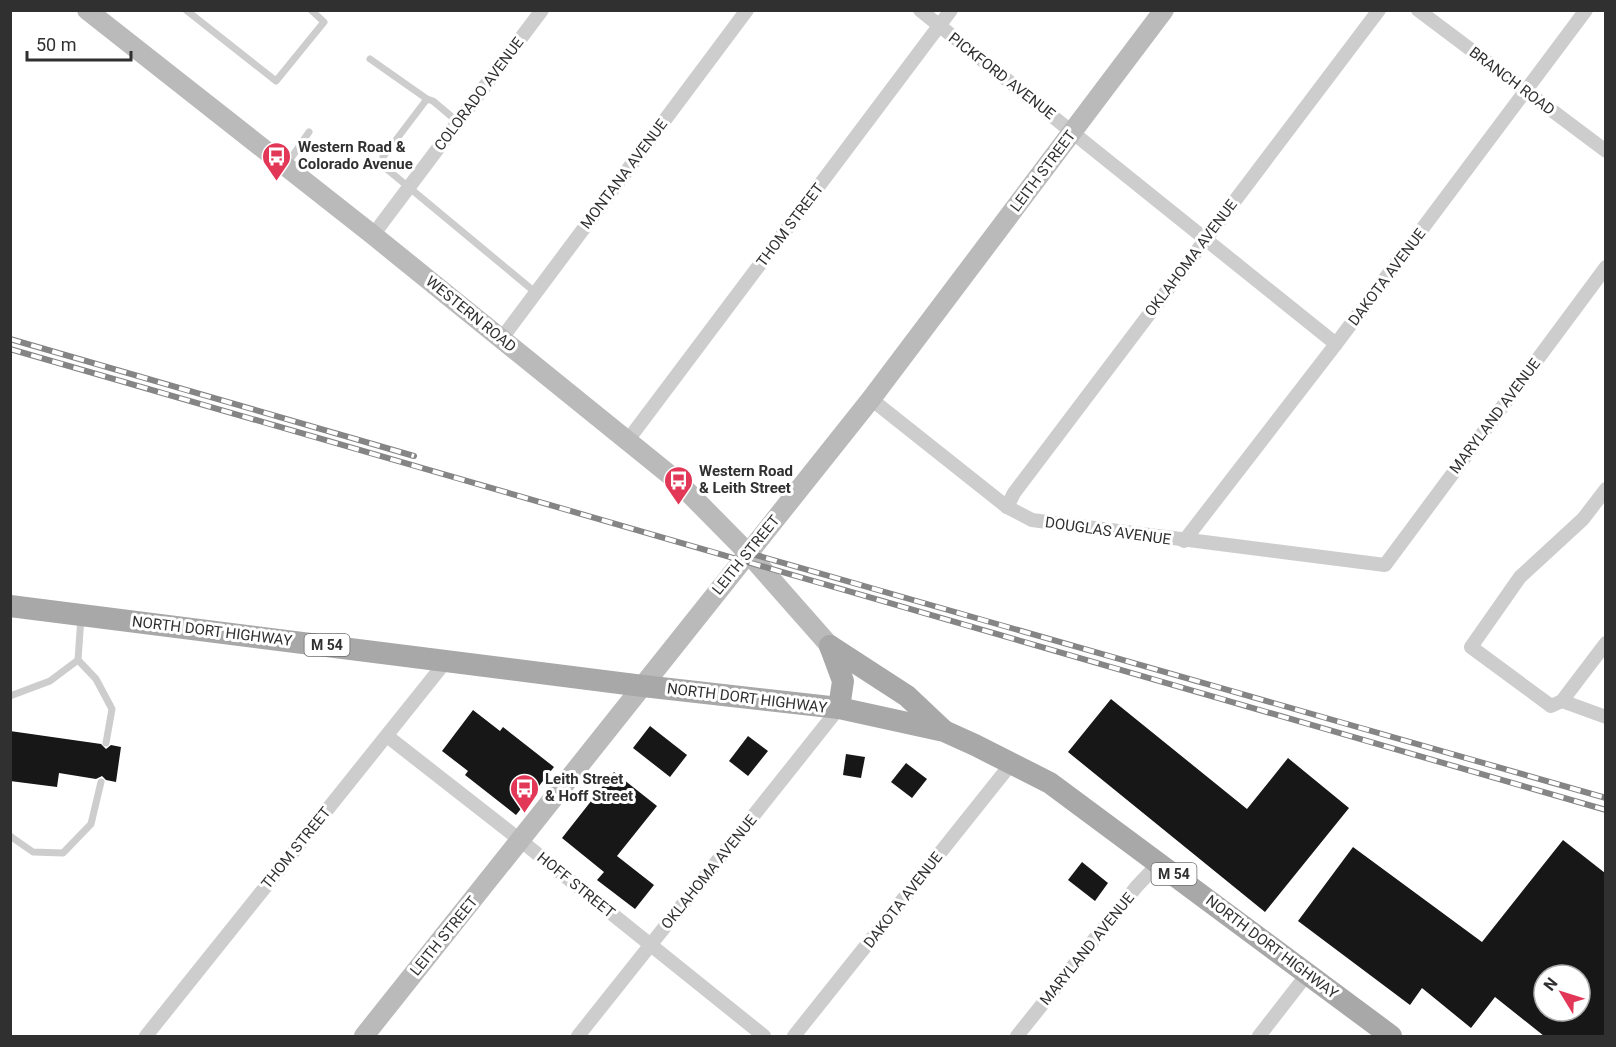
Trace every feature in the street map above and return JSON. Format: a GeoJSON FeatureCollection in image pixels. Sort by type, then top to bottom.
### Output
{"type":"FeatureCollection","features":[{"type":"Feature","properties":{"kind":"main road","name":"NORTH DORT HIGHWAY"},"geometry":{"type":"LineString","coordinates":[[10,606],[643,686],[839,708],[944,731],[1050,783],[1391,1036]]}},
{"type":"Feature","properties":{"kind":"main road"},"geometry":{"type":"LineString","coordinates":[[830,646],[843,681],[839,708]]}},
{"type":"Feature","properties":{"kind":"main road"},"geometry":{"type":"LineString","coordinates":[[830,646],[907,696],[944,731]]}},
{"type":"Feature","properties":{"kind":"street","name":"WESTERN ROAD"},"geometry":{"type":"LineString","coordinates":[[87,10],[373,235],[692,494],[748,553],[830,646]]}},
{"type":"Feature","properties":{"kind":"street","name":"COLORADO AVENUE"},"geometry":{"type":"LineString","coordinates":[[373,235],[542,10]]}},
{"type":"Feature","properties":{"kind":"street","name":"MONTANA AVENUE"},"geometry":{"type":"LineString","coordinates":[[502,339],[747,10]]}},
{"type":"Feature","properties":{"kind":"street","name":"PICKFORD AVENUE"},"geometry":{"type":"LineString","coordinates":[[920,10],[1336,344]]}},
{"type":"Feature","properties":{"kind":"street","name":"THOM STREET"},"geometry":{"type":"LineString","coordinates":[[628,440],[951,10]]}},
{"type":"Feature","properties":{"kind":"street","name":"LEITH STREET"},"geometry":{"type":"LineString","coordinates":[[364,1036],[871,399],[1164,10]]}},
{"type":"Feature","properties":{"kind":"street","name":"OKLAHOMA AVENUE"},"geometry":{"type":"LineString","coordinates":[[1007,507],[1014,493],[1379,10]]}},
{"type":"Feature","properties":{"kind":"street","name":"BRANCH ROAD"},"geometry":{"type":"LineString","coordinates":[[1418,10],[1605,151]]}},
{"type":"Feature","properties":{"kind":"street","name":"DAKOTA AVENUE"},"geometry":{"type":"LineString","coordinates":[[1184,541],[1336,344],[1586,10]]}},
{"type":"Feature","properties":{"kind":"street","name":"MARYLAND AVENUE"},"geometry":{"type":"LineString","coordinates":[[1385,565],[1605,267]]}},
{"type":"Feature","properties":{"kind":"street","name":"DOUGLAS AVENUE"},"geometry":{"type":"LineString","coordinates":[[871,399],[1007,507],[1032,520],[1385,565]]}},
{"type":"Feature","properties":{"kind":"street"},"geometry":{"type":"LineString","coordinates":[[1605,489],[1583,519],[1520,577],[1471,646],[1551,706],[1562,701],[1605,643]]}},
{"type":"Feature","properties":{"kind":"street","name":"THOM STREET"},"geometry":{"type":"LineString","coordinates":[[146,1036],[447,660]]}},
{"type":"Feature","properties":{"kind":"street"},"geometry":{"type":"LineString","coordinates":[[1562,701],[1605,717]]}},
{"type":"Feature","properties":{"kind":"street","name":"OKLAHOMA AVENUE"},"geometry":{"type":"LineString","coordinates":[[578,1036],[839,708]]}},
{"type":"Feature","properties":{"kind":"street","name":"HOFF STREET"},"geometry":{"type":"LineString","coordinates":[[387,736],[764,1036]]}},
{"type":"Feature","properties":{"kind":"street","name":"DAKOTA AVENUE"},"geometry":{"type":"LineString","coordinates":[[794,1036],[1011,764]]}},
{"type":"Feature","properties":{"kind":"street","name":"MARYLAND AVENUE"},"geometry":{"type":"LineString","coordinates":[[1017,1036],[1137,886],[1159,863]]}},
{"type":"Feature","properties":{"kind":"street"},"geometry":{"type":"LineString","coordinates":[[1258,1036],[1308,973]]}},
{"type":"Feature","properties":{"kind":"lane"},"geometry":{"type":"LineString","coordinates":[[186,10],[276,81],[324,22],[311,10]]}},
{"type":"Feature","properties":{"kind":"lane"},"geometry":{"type":"LineString","coordinates":[[370,59],[433,101],[458,122]]}},
{"type":"Feature","properties":{"kind":"lane"},"geometry":{"type":"LineString","coordinates":[[427,99],[383,157],[381,163],[408,188],[535,292]]}},
{"type":"Feature","properties":{"kind":"lane"},"geometry":{"type":"LineString","coordinates":[[286,166],[309,132]]}},
{"type":"Feature","properties":{"kind":"lane"},"geometry":{"type":"LineString","coordinates":[[81,614],[78,660],[96,679],[112,709],[106,743]]}},
{"type":"Feature","properties":{"kind":"lane"},"geometry":{"type":"LineString","coordinates":[[10,696],[50,681],[78,660]]}},
{"type":"Feature","properties":{"kind":"lane"},"geometry":{"type":"LineString","coordinates":[[10,836],[33,852],[63,853],[91,824],[101,782]]}},
{"type":"Feature","properties":{"kind":"building"},"geometry":{"type":"Polygon","coordinates":[[[1111,699],[1247,809],[1288,758],[1349,808],[1265,912],[1068,752],[1111,699]]]}},
{"type":"Feature","properties":{"kind":"building"},"geometry":{"type":"Polygon","coordinates":[[[473,710],[500,731],[503,727],[554,767],[516,815],[465,775],[468,771],[442,751],[473,710]]]}},
{"type":"Feature","properties":{"kind":"building"},"geometry":{"type":"Polygon","coordinates":[[[650,726],[687,755],[670,777],[633,748],[650,726]]]}},
{"type":"Feature","properties":{"kind":"building"},"geometry":{"type":"Polygon","coordinates":[[[10,731],[101,744],[106,749],[111,745],[121,747],[116,782],[106,780],[102,776],[96,779],[59,773],[57,787],[10,781],[10,731]]]}},
{"type":"Feature","properties":{"kind":"building"},"geometry":{"type":"Polygon","coordinates":[[[748,736],[768,751],[748,776],[729,761],[748,736]]]}},
{"type":"Feature","properties":{"kind":"building"},"geometry":{"type":"Polygon","coordinates":[[[846,754],[865,757],[861,778],[843,775],[846,754]]]}},
{"type":"Feature","properties":{"kind":"building"},"geometry":{"type":"Polygon","coordinates":[[[906,763],[927,779],[912,798],[891,782],[906,763]]]}},
{"type":"Feature","properties":{"kind":"building"},"geometry":{"type":"Polygon","coordinates":[[[614,772],[657,806],[617,856],[654,885],[635,909],[597,880],[604,872],[562,838],[614,772]]]}},
{"type":"Feature","properties":{"kind":"building"},"geometry":{"type":"Polygon","coordinates":[[[1563,840],[1605,873],[1605,1036],[1544,1036],[1495,997],[1471,1028],[1422,988],[1410,1005],[1298,921],[1353,847],[1482,942],[1563,840]]]}},
{"type":"Feature","properties":{"kind":"building"},"geometry":{"type":"Polygon","coordinates":[[[1082,862],[1108,883],[1095,901],[1068,880],[1082,862]]]}},
{"type":"Feature","properties":{"kind":"railway"},"geometry":{"type":"LineString","coordinates":[[10,339],[414,456]]}},
{"type":"Feature","properties":{"kind":"railway"},"geometry":{"type":"LineString","coordinates":[[10,349],[1606,810]]}},
{"type":"Feature","properties":{"kind":"railway"},"geometry":{"type":"LineString","coordinates":[[745,552],[1606,798]]}},
{"type":"Feature","properties":{"kind":"place","name":"Western Road & Colorado Avenue"},"geometry":{"type":"Point","coordinates":[277,182]}},
{"type":"Feature","properties":{"kind":"place","name":"Western Road & Leith Street"},"geometry":{"type":"Point","coordinates":[678,506]}},
{"type":"Feature","properties":{"kind":"place","name":"Leith Street & Hoff Street"},"geometry":{"type":"Point","coordinates":[524,814]}}]}
